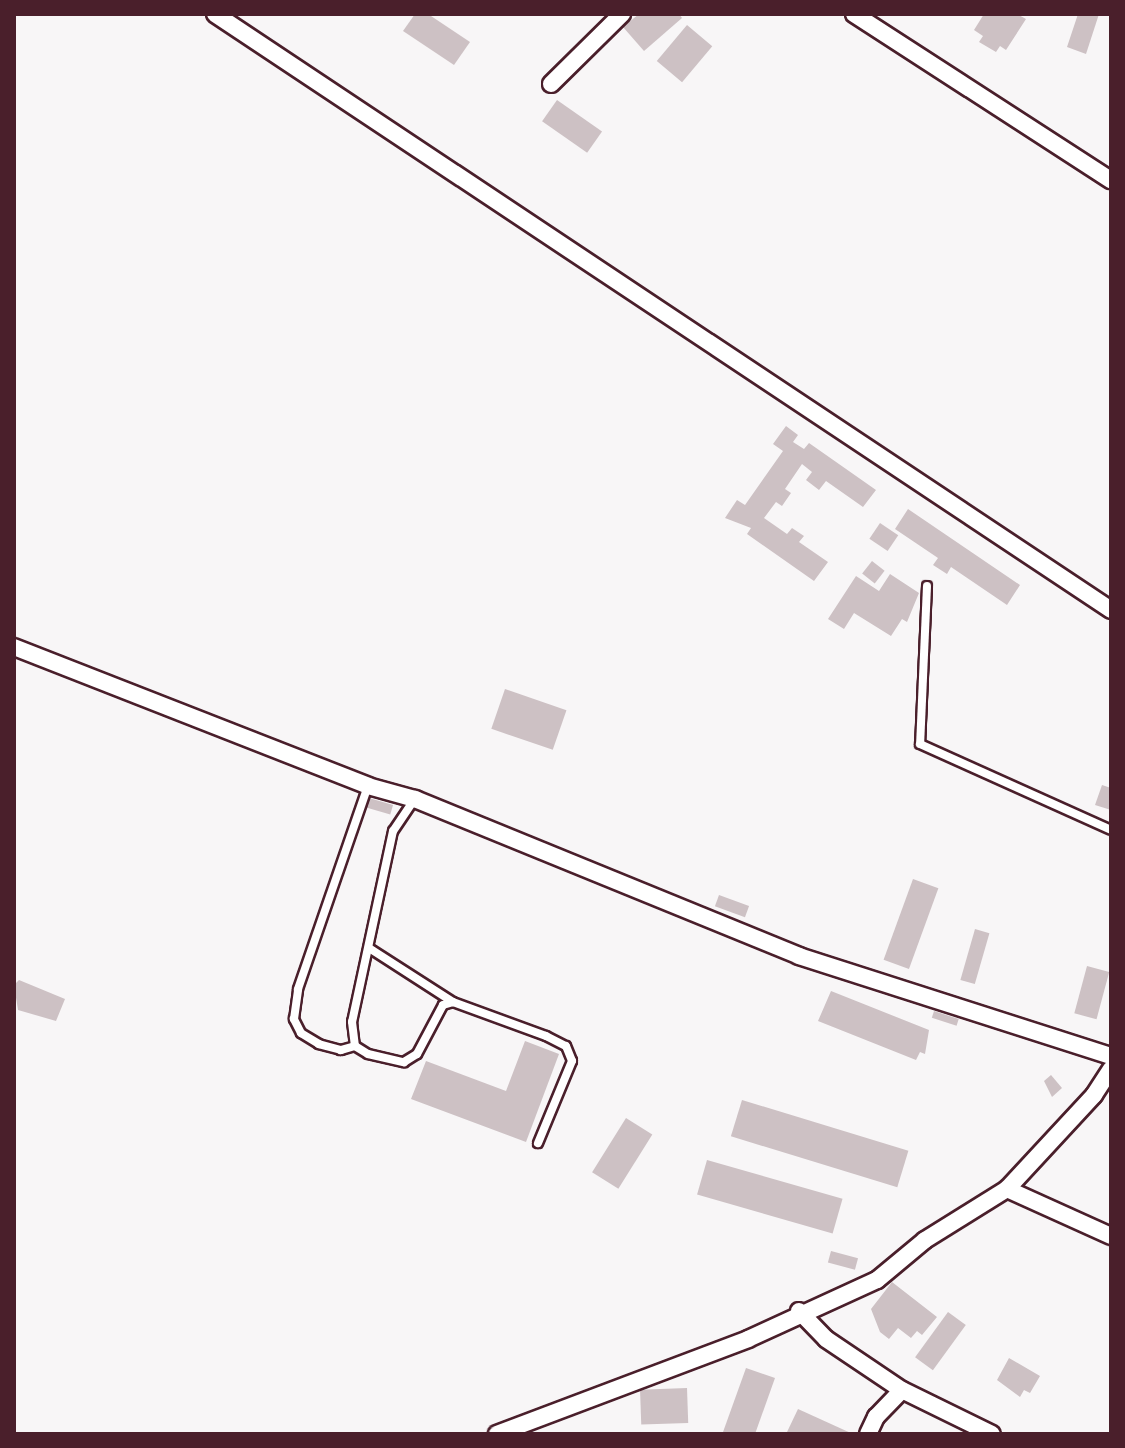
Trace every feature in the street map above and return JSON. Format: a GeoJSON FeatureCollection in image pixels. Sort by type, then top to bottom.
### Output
{"type":"FeatureCollection","features":[{"type":"Feature","properties":{"kind":"street"},"geometry":{"type":"LineString","coordinates":[[215,14],[1111,610]]}},
{"type":"Feature","properties":{"kind":"street"},"geometry":{"type":"LineString","coordinates":[[551,84],[622,14]]}},
{"type":"Feature","properties":{"kind":"street"},"geometry":{"type":"LineString","coordinates":[[854,14],[1111,180]]}},
{"type":"Feature","properties":{"kind":"street"},"geometry":{"type":"LineString","coordinates":[[14,647],[368,786],[415,799],[799,956],[1111,1056]]}},
{"type":"Feature","properties":{"kind":"street"},"geometry":{"type":"LineString","coordinates":[[505,1431],[748,1339],[799,1311],[877,1280],[925,1240],[1007,1189],[1094,1095],[1111,1069]]}},
{"type":"Feature","properties":{"kind":"street"},"geometry":{"type":"LineString","coordinates":[[1007,1189],[1111,1236]]}},
{"type":"Feature","properties":{"kind":"street"},"geometry":{"type":"LineString","coordinates":[[799,1311],[826,1339],[902,1390],[992,1434]]}},
{"type":"Feature","properties":{"kind":"street"},"geometry":{"type":"LineString","coordinates":[[868,1434],[876,1417],[902,1390]]}},
{"type":"Feature","properties":{"kind":"street"},"geometry":{"type":"LineString","coordinates":[[505,1431],[530,1434]]}},
{"type":"Feature","properties":{"kind":"lane"},"geometry":{"type":"LineString","coordinates":[[927,586],[916,735],[920,744],[1111,830]]}},
{"type":"Feature","properties":{"kind":"lane"},"geometry":{"type":"LineString","coordinates":[[368,786],[298,989],[294,1019],[301,1033],[319,1044],[341,1050],[355,1046],[368,1054],[404,1062],[417,1054],[443,1005],[453,1002]]}},
{"type":"Feature","properties":{"kind":"lane"},"geometry":{"type":"LineString","coordinates":[[355,1046],[352,1022],[393,831],[415,799]]}},
{"type":"Feature","properties":{"kind":"lane"},"geometry":{"type":"LineString","coordinates":[[369,948],[453,1002],[566,1046],[572,1061],[538,1143]]}},
{"type":"Feature","properties":{"kind":"building"},"geometry":{"type":"Polygon","coordinates":[[[415,14],[428,14],[470,42],[454,65],[403,31],[415,14]]]}},
{"type":"Feature","properties":{"kind":"building"},"geometry":{"type":"Polygon","coordinates":[[[639,14],[679,14],[682,18],[644,51],[623,27],[639,14]]]}},
{"type":"Feature","properties":{"kind":"building"},"geometry":{"type":"Polygon","coordinates":[[[984,14],[1017,14],[1026,19],[1006,50],[1000,46],[996,52],[979,42],[983,36],[974,30],[984,14]]]}},
{"type":"Feature","properties":{"kind":"building"},"geometry":{"type":"Polygon","coordinates":[[[1078,14],[1099,14],[1086,54],[1067,47],[1078,14]]]}},
{"type":"Feature","properties":{"kind":"building"},"geometry":{"type":"Polygon","coordinates":[[[687,25],[712,46],[682,82],[657,61],[687,25]]]}},
{"type":"Feature","properties":{"kind":"building"},"geometry":{"type":"Polygon","coordinates":[[[557,100],[602,132],[587,153],[542,121],[557,100]]]}},
{"type":"Feature","properties":{"kind":"building"},"geometry":{"type":"Polygon","coordinates":[[[786,426],[798,435],[793,442],[804,449],[809,443],[876,490],[863,507],[826,481],[819,490],[806,480],[812,472],[802,464],[785,489],[791,493],[782,506],[776,502],[764,518],[787,534],[792,528],[804,536],[799,542],[828,562],[814,581],[747,534],[751,528],[725,518],[737,500],[745,505],[783,451],[773,444],[786,426]]]}},
{"type":"Feature","properties":{"kind":"building"},"geometry":{"type":"Polygon","coordinates":[[[908,509],[1020,585],[1007,605],[951,567],[947,574],[933,565],[938,558],[895,529],[908,509]]]}},
{"type":"Feature","properties":{"kind":"building"},"geometry":{"type":"Polygon","coordinates":[[[880,523],[898,535],[888,551],[869,539],[880,523]]]}},
{"type":"Feature","properties":{"kind":"building"},"geometry":{"type":"Polygon","coordinates":[[[872,561],[885,571],[875,583],[862,574],[872,561]]]}},
{"type":"Feature","properties":{"kind":"building"},"geometry":{"type":"Polygon","coordinates":[[[890,574],[919,593],[907,622],[902,619],[891,636],[854,613],[844,629],[828,619],[856,576],[879,591],[890,574]]]}},
{"type":"Feature","properties":{"kind":"building"},"geometry":{"type":"Polygon","coordinates":[[[505,689],[566,710],[553,750],[491,729],[505,689]]]}},
{"type":"Feature","properties":{"kind":"building"},"geometry":{"type":"Polygon","coordinates":[[[1102,785],[1111,788],[1111,810],[1095,805],[1102,785]]]}},
{"type":"Feature","properties":{"kind":"building"},"geometry":{"type":"Polygon","coordinates":[[[369,798],[393,805],[390,815],[366,808],[369,798]]]}},
{"type":"Feature","properties":{"kind":"building"},"geometry":{"type":"Polygon","coordinates":[[[913,879],[938,888],[909,969],[884,960],[913,879]]]}},
{"type":"Feature","properties":{"kind":"building"},"geometry":{"type":"Polygon","coordinates":[[[719,895],[749,906],[745,917],[715,906],[719,895]]]}},
{"type":"Feature","properties":{"kind":"building"},"geometry":{"type":"Polygon","coordinates":[[[975,929],[989,933],[975,984],[960,980],[975,929]]]}},
{"type":"Feature","properties":{"kind":"building"},"geometry":{"type":"Polygon","coordinates":[[[1087,966],[1109,972],[1097,1019],[1074,1013],[1087,966]]]}},
{"type":"Feature","properties":{"kind":"building"},"geometry":{"type":"Polygon","coordinates":[[[19,980],[65,999],[56,1021],[18,1010],[14,985],[19,980]]]}},
{"type":"Feature","properties":{"kind":"building"},"geometry":{"type":"Polygon","coordinates":[[[831,991],[929,1030],[925,1054],[920,1052],[916,1060],[818,1021],[831,991]]]}},
{"type":"Feature","properties":{"kind":"building"},"geometry":{"type":"Polygon","coordinates":[[[934,1011],[959,1019],[957,1026],[932,1018],[934,1011]]]}},
{"type":"Feature","properties":{"kind":"building"},"geometry":{"type":"Polygon","coordinates":[[[525,1041],[559,1054],[526,1142],[411,1099],[426,1061],[506,1091],[525,1041]]]}},
{"type":"Feature","properties":{"kind":"building"},"geometry":{"type":"Polygon","coordinates":[[[1051,1075],[1062,1088],[1052,1097],[1044,1081],[1051,1075]]]}},
{"type":"Feature","properties":{"kind":"building"},"geometry":{"type":"Polygon","coordinates":[[[742,1100],[908,1151],[897,1187],[731,1136],[742,1100]]]}},
{"type":"Feature","properties":{"kind":"building"},"geometry":{"type":"Polygon","coordinates":[[[626,1118],[652,1134],[618,1189],[592,1172],[626,1118]]]}},
{"type":"Feature","properties":{"kind":"building"},"geometry":{"type":"Polygon","coordinates":[[[707,1160],[843,1199],[833,1233],[697,1195],[707,1160]]]}},
{"type":"Feature","properties":{"kind":"building"},"geometry":{"type":"Polygon","coordinates":[[[831,1251],[858,1258],[855,1270],[828,1263],[831,1251]]]}},
{"type":"Feature","properties":{"kind":"building"},"geometry":{"type":"Polygon","coordinates":[[[892,1282],[937,1317],[922,1335],[917,1331],[911,1338],[898,1328],[889,1339],[880,1332],[871,1309],[892,1282]]]}},
{"type":"Feature","properties":{"kind":"building"},"geometry":{"type":"Polygon","coordinates":[[[948,1312],[966,1325],[933,1370],[915,1357],[948,1312]]]}},
{"type":"Feature","properties":{"kind":"building"},"geometry":{"type":"Polygon","coordinates":[[[1009,1358],[1040,1376],[1030,1393],[1024,1390],[1020,1397],[997,1380],[1009,1358]]]}},
{"type":"Feature","properties":{"kind":"building"},"geometry":{"type":"Polygon","coordinates":[[[746,1368],[775,1378],[755,1434],[728,1434],[723,1432],[746,1368]]]}},
{"type":"Feature","properties":{"kind":"building"},"geometry":{"type":"Polygon","coordinates":[[[687,1388],[688,1423],[641,1425],[640,1390],[687,1388]]]}},
{"type":"Feature","properties":{"kind":"building"},"geometry":{"type":"Polygon","coordinates":[[[798,1409],[853,1434],[787,1432],[798,1409]]]}}]}
